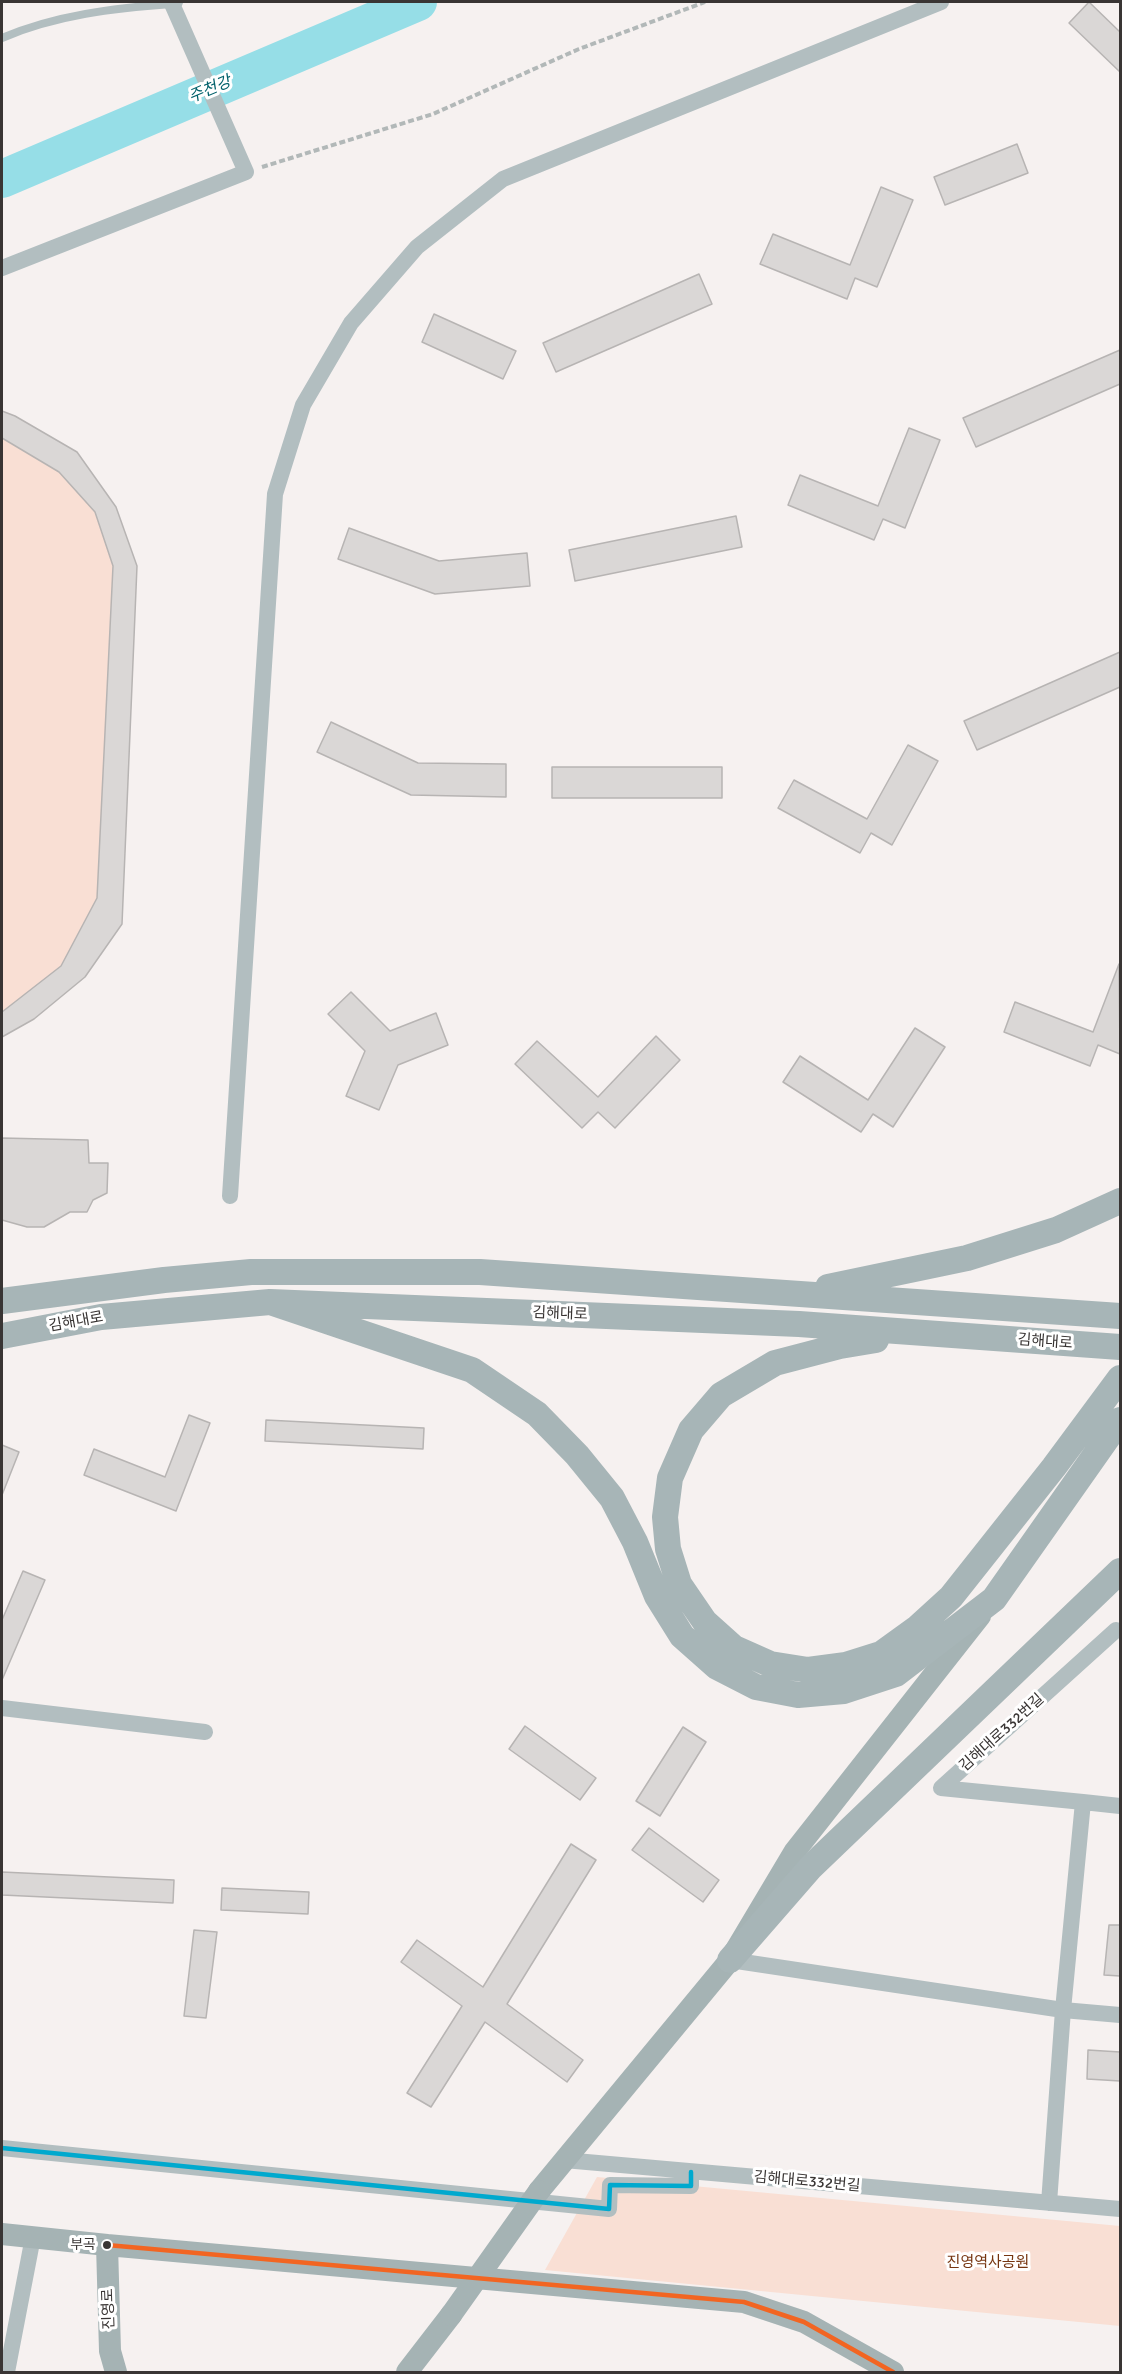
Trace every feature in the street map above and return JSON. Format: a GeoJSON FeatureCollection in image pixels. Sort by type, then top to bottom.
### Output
{"type":"FeatureCollection","features":[{"type":"Feature","properties":{"kind":"main road"},"geometry":{"type":"LineString","coordinates":[[797,1293],[967,1258],[1056,1230],[1120,1201]]}},
{"type":"Feature","properties":{"kind":"main road","name":"김해대로"},"geometry":{"type":"LineString","coordinates":[[2,1301],[164,1280],[251,1272],[480,1272],[1120,1316]]}},
{"type":"Feature","properties":{"kind":"main road"},"geometry":{"type":"LineString","coordinates":[[270,1302],[472,1370],[537,1414],[577,1455],[612,1498],[635,1542],[657,1596],[682,1636],[717,1666],[756,1687],[798,1695],[844,1691],[896,1674],[994,1599]]}},
{"type":"Feature","properties":{"kind":"main road","name":"김해대로"},"geometry":{"type":"LineString","coordinates":[[2,1336],[101,1317],[270,1302],[799,1324],[1118,1348]]}},
{"type":"Feature","properties":{"kind":"main road"},"geometry":{"type":"LineString","coordinates":[[915,1334],[840,1346],[775,1363],[721,1395],[691,1430],[670,1478],[665,1517],[668,1550],[679,1584],[705,1622],[734,1648],[770,1665],[808,1670],[846,1665],[881,1654],[917,1628],[951,1597],[1054,1467],[1120,1378]]}},
{"type":"Feature","properties":{"kind":"main road"},"geometry":{"type":"LineString","coordinates":[[730,1960],[795,1851],[994,1599],[1120,1420]]}},
{"type":"Feature","properties":{"kind":"main road"},"geometry":{"type":"LineString","coordinates":[[407,2373],[539,2191],[730,1960],[811,1867],[1120,1571]]}},
{"type":"Feature","properties":{"kind":"main road"},"geometry":{"type":"LineString","coordinates":[[2,2234],[744,2302],[804,2322],[893,2373]]}},
{"type":"Feature","properties":{"kind":"main road","name":"진영로"},"geometry":{"type":"LineString","coordinates":[[107,2245],[110,2351],[116,2373]]}},
{"type":"Feature","properties":{"kind":"street"},"geometry":{"type":"LineString","coordinates":[[230,1196],[275,494],[303,405],[351,323],[417,248],[503,179],[941,2]]}},
{"type":"Feature","properties":{"kind":"street"},"geometry":{"type":"LineString","coordinates":[[2,268],[246,172],[237,157],[175,6]]}},
{"type":"Feature","properties":{"kind":"street","name":"김해대로332번길"},"geometry":{"type":"LineString","coordinates":[[1119,1629],[941,1788],[1120,1806]]}},
{"type":"Feature","properties":{"kind":"street"},"geometry":{"type":"LineString","coordinates":[[2,1708],[205,1732]]}},
{"type":"Feature","properties":{"kind":"street"},"geometry":{"type":"LineString","coordinates":[[1049,2203],[1063,2010],[1083,1802]]}},
{"type":"Feature","properties":{"kind":"street"},"geometry":{"type":"LineString","coordinates":[[730,1960],[1063,2010],[1120,2015]]}},
{"type":"Feature","properties":{"kind":"street"},"geometry":{"type":"LineString","coordinates":[[2,2148],[609,2209],[610,2185],[691,2186],[691,2172]]}},
{"type":"Feature","properties":{"kind":"street","name":"김해대로332번길"},"geometry":{"type":"LineString","coordinates":[[564,2160],[1120,2209]]}},
{"type":"Feature","properties":{"kind":"street"},"geometry":{"type":"LineString","coordinates":[[7,2373],[33,2237]]}},
{"type":"Feature","properties":{"kind":"lane"},"geometry":{"type":"LineString","coordinates":[[2,38],[25,28],[117,8],[175,6]]}},
{"type":"Feature","properties":{"kind":"path"},"geometry":{"type":"LineString","coordinates":[[246,172],[433,114],[579,49],[705,2]]}},
{"type":"Feature","properties":{"kind":"green space"},"geometry":{"type":"Polygon","coordinates":[[[2,411],[15,416],[77,452],[116,507],[137,566],[122,924],[85,977],[34,1019],[2,1037],[2,411]]]}},
{"type":"Feature","properties":{"kind":"green space","name":"진영역사공원"},"geometry":{"type":"Polygon","coordinates":[[[597,2177],[1120,2226],[1120,2326],[545,2270],[597,2177]]]}},
{"type":"Feature","properties":{"kind":"building"},"geometry":{"type":"Polygon","coordinates":[[[1089,2],[1120,32],[1120,72],[1069,23],[1089,2]]]}},
{"type":"Feature","properties":{"kind":"building"},"geometry":{"type":"Polygon","coordinates":[[[1017,144],[1028,173],[945,205],[934,177],[1017,144]]]}},
{"type":"Feature","properties":{"kind":"building"},"geometry":{"type":"Polygon","coordinates":[[[881,187],[913,200],[877,287],[855,278],[847,299],[760,264],[773,234],[850,265],[881,187]]]}},
{"type":"Feature","properties":{"kind":"building"},"geometry":{"type":"Polygon","coordinates":[[[699,274],[712,304],[556,372],[543,343],[699,274]]]}},
{"type":"Feature","properties":{"kind":"building"},"geometry":{"type":"Polygon","coordinates":[[[434,314],[516,351],[503,379],[422,342],[434,314]]]}},
{"type":"Feature","properties":{"kind":"building"},"geometry":{"type":"Polygon","coordinates":[[[1120,350],[1120,384],[976,447],[963,418],[1120,350]]]}},
{"type":"Feature","properties":{"kind":"building"},"geometry":{"type":"Polygon","coordinates":[[[2,411],[15,416],[77,452],[116,507],[137,566],[122,924],[85,977],[34,1019],[2,1037],[2,1012],[61,966],[97,898],[113,566],[95,512],[59,472],[2,438],[2,411]]]}},
{"type":"Feature","properties":{"kind":"building"},"geometry":{"type":"Polygon","coordinates":[[[909,428],[940,440],[905,528],[883,519],[874,540],[788,505],[800,475],[878,506],[909,428]]]}},
{"type":"Feature","properties":{"kind":"building"},"geometry":{"type":"Polygon","coordinates":[[[736,516],[742,547],[575,581],[569,550],[736,516]]]}},
{"type":"Feature","properties":{"kind":"building"},"geometry":{"type":"Polygon","coordinates":[[[349,528],[439,561],[527,553],[530,586],[435,594],[338,559],[349,528]]]}},
{"type":"Feature","properties":{"kind":"building"},"geometry":{"type":"Polygon","coordinates":[[[1120,652],[1120,687],[977,750],[964,721],[1120,652]]]}},
{"type":"Feature","properties":{"kind":"building"},"geometry":{"type":"Polygon","coordinates":[[[331,722],[418,763],[506,764],[506,797],[411,795],[317,752],[331,722]]]}},
{"type":"Feature","properties":{"kind":"building"},"geometry":{"type":"Polygon","coordinates":[[[908,745],[938,761],[892,845],[871,833],[860,853],[778,808],[794,780],[867,819],[908,745]]]}},
{"type":"Feature","properties":{"kind":"building"},"geometry":{"type":"Polygon","coordinates":[[[552,767],[722,767],[722,798],[552,798],[552,767]]]}},
{"type":"Feature","properties":{"kind":"building"},"geometry":{"type":"Polygon","coordinates":[[[1119,964],[1120,1054],[1098,1045],[1090,1066],[1004,1032],[1015,1002],[1093,1032],[1119,964]]]}},
{"type":"Feature","properties":{"kind":"building"},"geometry":{"type":"Polygon","coordinates":[[[351,992],[390,1031],[436,1013],[448,1045],[398,1065],[379,1110],[346,1096],[365,1051],[328,1014],[351,992]]]}},
{"type":"Feature","properties":{"kind":"building"},"geometry":{"type":"Polygon","coordinates":[[[915,1028],[945,1047],[893,1127],[873,1114],[861,1132],[783,1082],[800,1056],[868,1100],[915,1028]]]}},
{"type":"Feature","properties":{"kind":"building"},"geometry":{"type":"Polygon","coordinates":[[[656,1036],[680,1060],[615,1128],[598,1112],[582,1128],[515,1064],[537,1041],[598,1097],[656,1036]]]}},
{"type":"Feature","properties":{"kind":"building"},"geometry":{"type":"Polygon","coordinates":[[[2,1138],[88,1140],[89,1163],[108,1163],[107,1193],[93,1200],[87,1212],[70,1212],[44,1227],[27,1227],[2,1220],[2,1138]]]}},
{"type":"Feature","properties":{"kind":"building"},"geometry":{"type":"Polygon","coordinates":[[[189,1415],[210,1423],[176,1511],[84,1475],[94,1449],[165,1477],[189,1415]]]}},
{"type":"Feature","properties":{"kind":"building"},"geometry":{"type":"Polygon","coordinates":[[[266,1420],[424,1428],[423,1449],[265,1441],[266,1420]]]}},
{"type":"Feature","properties":{"kind":"building"},"geometry":{"type":"Polygon","coordinates":[[[2,1445],[19,1452],[2,1495],[2,1445]]]}},
{"type":"Feature","properties":{"kind":"building"},"geometry":{"type":"Polygon","coordinates":[[[23,1571],[45,1580],[2,1680],[2,1620],[23,1571]]]}},
{"type":"Feature","properties":{"kind":"building"},"geometry":{"type":"Polygon","coordinates":[[[525,1726],[596,1778],[580,1800],[509,1749],[525,1726]]]}},
{"type":"Feature","properties":{"kind":"building"},"geometry":{"type":"Polygon","coordinates":[[[683,1727],[706,1742],[660,1816],[636,1801],[683,1727]]]}},
{"type":"Feature","properties":{"kind":"building"},"geometry":{"type":"Polygon","coordinates":[[[649,1828],[719,1880],[703,1902],[632,1850],[649,1828]]]}},
{"type":"Feature","properties":{"kind":"building"},"geometry":{"type":"Polygon","coordinates":[[[571,1844],[596,1860],[507,2004],[583,2060],[567,2082],[485,2022],[431,2107],[407,2093],[462,2006],[401,1962],[417,1940],[483,1987],[571,1844]]]}},
{"type":"Feature","properties":{"kind":"building"},"geometry":{"type":"Polygon","coordinates":[[[2,1872],[174,1880],[173,1903],[2,1895],[2,1872]]]}},
{"type":"Feature","properties":{"kind":"building"},"geometry":{"type":"Polygon","coordinates":[[[222,1888],[309,1892],[308,1914],[221,1910],[222,1888]]]}},
{"type":"Feature","properties":{"kind":"building"},"geometry":{"type":"Polygon","coordinates":[[[1109,1925],[1120,1925],[1120,1976],[1104,1975],[1109,1925]]]}},
{"type":"Feature","properties":{"kind":"building"},"geometry":{"type":"Polygon","coordinates":[[[194,1930],[217,1932],[206,2018],[184,2016],[194,1930]]]}},
{"type":"Feature","properties":{"kind":"building"},"geometry":{"type":"Polygon","coordinates":[[[1088,2050],[1120,2052],[1120,2081],[1087,2079],[1088,2050]]]}},
{"type":"Feature","properties":{"kind":"waterway","name":"주천강"},"geometry":{"type":"LineString","coordinates":[[2,179],[418,2]]}},
{"type":"Feature","properties":{"kind":"transit line"},"geometry":{"type":"LineString","coordinates":[[2,2148],[609,2209],[610,2185],[691,2186],[691,2172]]}},
{"type":"Feature","properties":{"kind":"transit line"},"geometry":{"type":"LineString","coordinates":[[107,2245],[744,2302],[804,2322],[893,2372]]}},
{"type":"Feature","properties":{"kind":"place","name":"부곡"},"geometry":{"type":"Point","coordinates":[107,2245]}}]}
